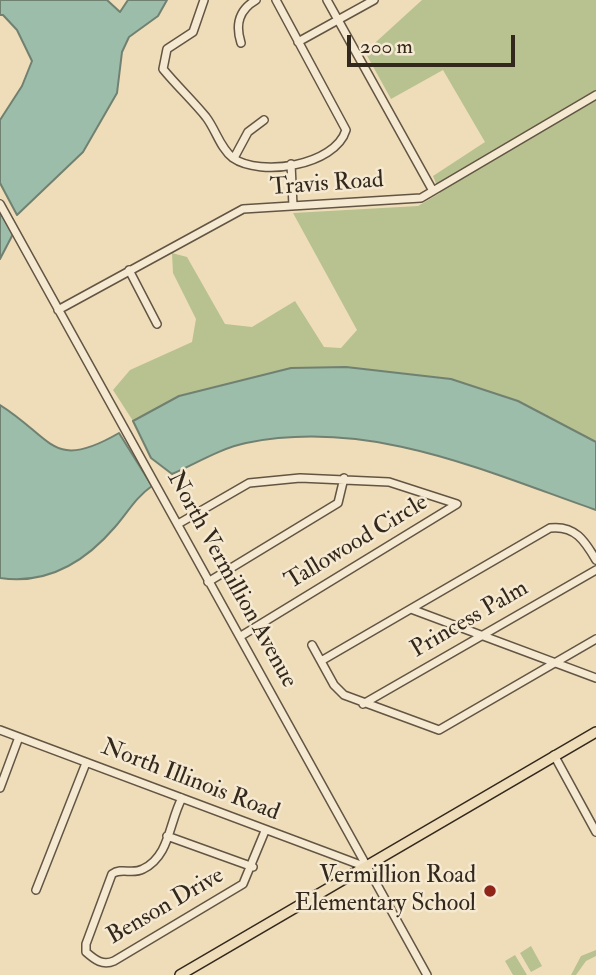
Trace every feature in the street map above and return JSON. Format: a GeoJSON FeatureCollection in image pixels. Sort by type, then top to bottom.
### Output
{"type":"FeatureCollection","features":[{"type":"Feature","properties":{"kind":"main road"},"geometry":{"type":"LineString","coordinates":[[180,975],[596,732]]}},
{"type":"Feature","properties":{"kind":"street"},"geometry":{"type":"LineString","coordinates":[[204,0],[193,32],[167,49],[163,69],[207,118],[223,147],[234,158],[265,166],[317,160],[339,145],[346,130],[276,0]]}},
{"type":"Feature","properties":{"kind":"street"},"geometry":{"type":"LineString","coordinates":[[241,43],[239,18],[243,9],[256,0]]}},
{"type":"Feature","properties":{"kind":"street"},"geometry":{"type":"LineString","coordinates":[[327,0],[433,191]]}},
{"type":"Feature","properties":{"kind":"street"},"geometry":{"type":"LineString","coordinates":[[298,41],[339,21],[373,0]]}},
{"type":"Feature","properties":{"kind":"street","name":"Travis Road"},"geometry":{"type":"LineString","coordinates":[[58,310],[237,211],[421,198],[596,95]]}},
{"type":"Feature","properties":{"kind":"street"},"geometry":{"type":"LineString","coordinates":[[234,158],[248,132],[264,120]]}},
{"type":"Feature","properties":{"kind":"street"},"geometry":{"type":"LineString","coordinates":[[291,164],[293,206]]}},
{"type":"Feature","properties":{"kind":"street","name":"North Vermillion Avenue"},"geometry":{"type":"LineString","coordinates":[[0,204],[427,975]]}},
{"type":"Feature","properties":{"kind":"street"},"geometry":{"type":"LineString","coordinates":[[130,270],[157,324]]}},
{"type":"Feature","properties":{"kind":"street"},"geometry":{"type":"LineString","coordinates":[[208,582],[338,503],[344,478]]}},
{"type":"Feature","properties":{"kind":"street","name":"Tallowood Circle"},"geometry":{"type":"LineString","coordinates":[[178,524],[249,483],[344,478],[388,482],[457,504],[241,636]]}},
{"type":"Feature","properties":{"kind":"street"},"geometry":{"type":"LineString","coordinates":[[321,661],[550,528],[560,527],[584,539],[596,560]]}},
{"type":"Feature","properties":{"kind":"street","name":"Princess Palm"},"geometry":{"type":"LineString","coordinates":[[363,704],[596,570]]}},
{"type":"Feature","properties":{"kind":"street"},"geometry":{"type":"LineString","coordinates":[[411,609],[596,678]]}},
{"type":"Feature","properties":{"kind":"street"},"geometry":{"type":"LineString","coordinates":[[312,645],[339,690],[363,704],[439,730],[596,639]]}},
{"type":"Feature","properties":{"kind":"street","name":"North Illinois Road"},"geometry":{"type":"LineString","coordinates":[[0,730],[366,867]]}},
{"type":"Feature","properties":{"kind":"street"},"geometry":{"type":"LineString","coordinates":[[0,788],[19,737]]}},
{"type":"Feature","properties":{"kind":"street"},"geometry":{"type":"LineString","coordinates":[[554,755],[596,832]]}},
{"type":"Feature","properties":{"kind":"street"},"geometry":{"type":"LineString","coordinates":[[36,890],[86,762]]}},
{"type":"Feature","properties":{"kind":"street","name":"Benson Drive"},"geometry":{"type":"LineString","coordinates":[[181,798],[160,856],[150,866],[136,873],[119,870],[112,874],[86,944],[86,952],[93,958],[106,964],[114,961],[243,884],[253,867],[265,831]]}},
{"type":"Feature","properties":{"kind":"street"},"geometry":{"type":"LineString","coordinates":[[167,836],[253,867]]}},
{"type":"Feature","properties":{"kind":"shaded area"},"geometry":{"type":"Polygon","coordinates":[[[0,0],[107,0],[120,12],[128,0],[167,0],[158,16],[129,37],[122,52],[117,93],[83,152],[17,215],[0,183],[0,120],[22,86],[32,61],[17,30],[0,15],[0,0]]]}},
{"type":"Feature","properties":{"kind":"shaded area"},"geometry":{"type":"Polygon","coordinates":[[[422,0],[596,0],[596,442],[518,401],[451,379],[346,367],[291,368],[179,396],[133,421],[113,390],[130,370],[192,342],[196,319],[173,273],[172,253],[187,257],[225,324],[252,327],[295,301],[324,347],[341,348],[357,330],[293,213],[418,206],[440,193],[433,176],[485,142],[443,70],[391,99],[365,52],[422,0]]]}},
{"type":"Feature","properties":{"kind":"shaded area"},"geometry":{"type":"Polygon","coordinates":[[[0,212],[13,234],[0,259],[0,212]]]}},
{"type":"Feature","properties":{"kind":"shaded area"},"geometry":{"type":"Polygon","coordinates":[[[346,367],[451,379],[518,401],[596,442],[596,510],[511,479],[424,452],[337,437],[292,437],[237,445],[172,474],[151,458],[133,421],[179,396],[291,368],[346,367]]]}},
{"type":"Feature","properties":{"kind":"shaded area"},"geometry":{"type":"Polygon","coordinates":[[[0,405],[43,439],[66,450],[80,450],[119,433],[152,486],[91,551],[64,568],[34,578],[0,578],[0,405]]]}},
{"type":"Feature","properties":{"kind":"shaded area"},"geometry":{"type":"Polygon","coordinates":[[[531,946],[542,966],[531,972],[520,953],[531,946]]]}},
{"type":"Feature","properties":{"kind":"shaded area"},"geometry":{"type":"Polygon","coordinates":[[[596,950],[596,956],[586,961],[576,975],[571,975],[581,956],[596,950]]]}},
{"type":"Feature","properties":{"kind":"shaded area"},"geometry":{"type":"Polygon","coordinates":[[[515,955],[527,975],[513,975],[505,961],[515,955]]]}},
{"type":"Feature","properties":{"kind":"place","name":"Vermillion Road Elementary School"},"geometry":{"type":"Point","coordinates":[490,891]}}]}
